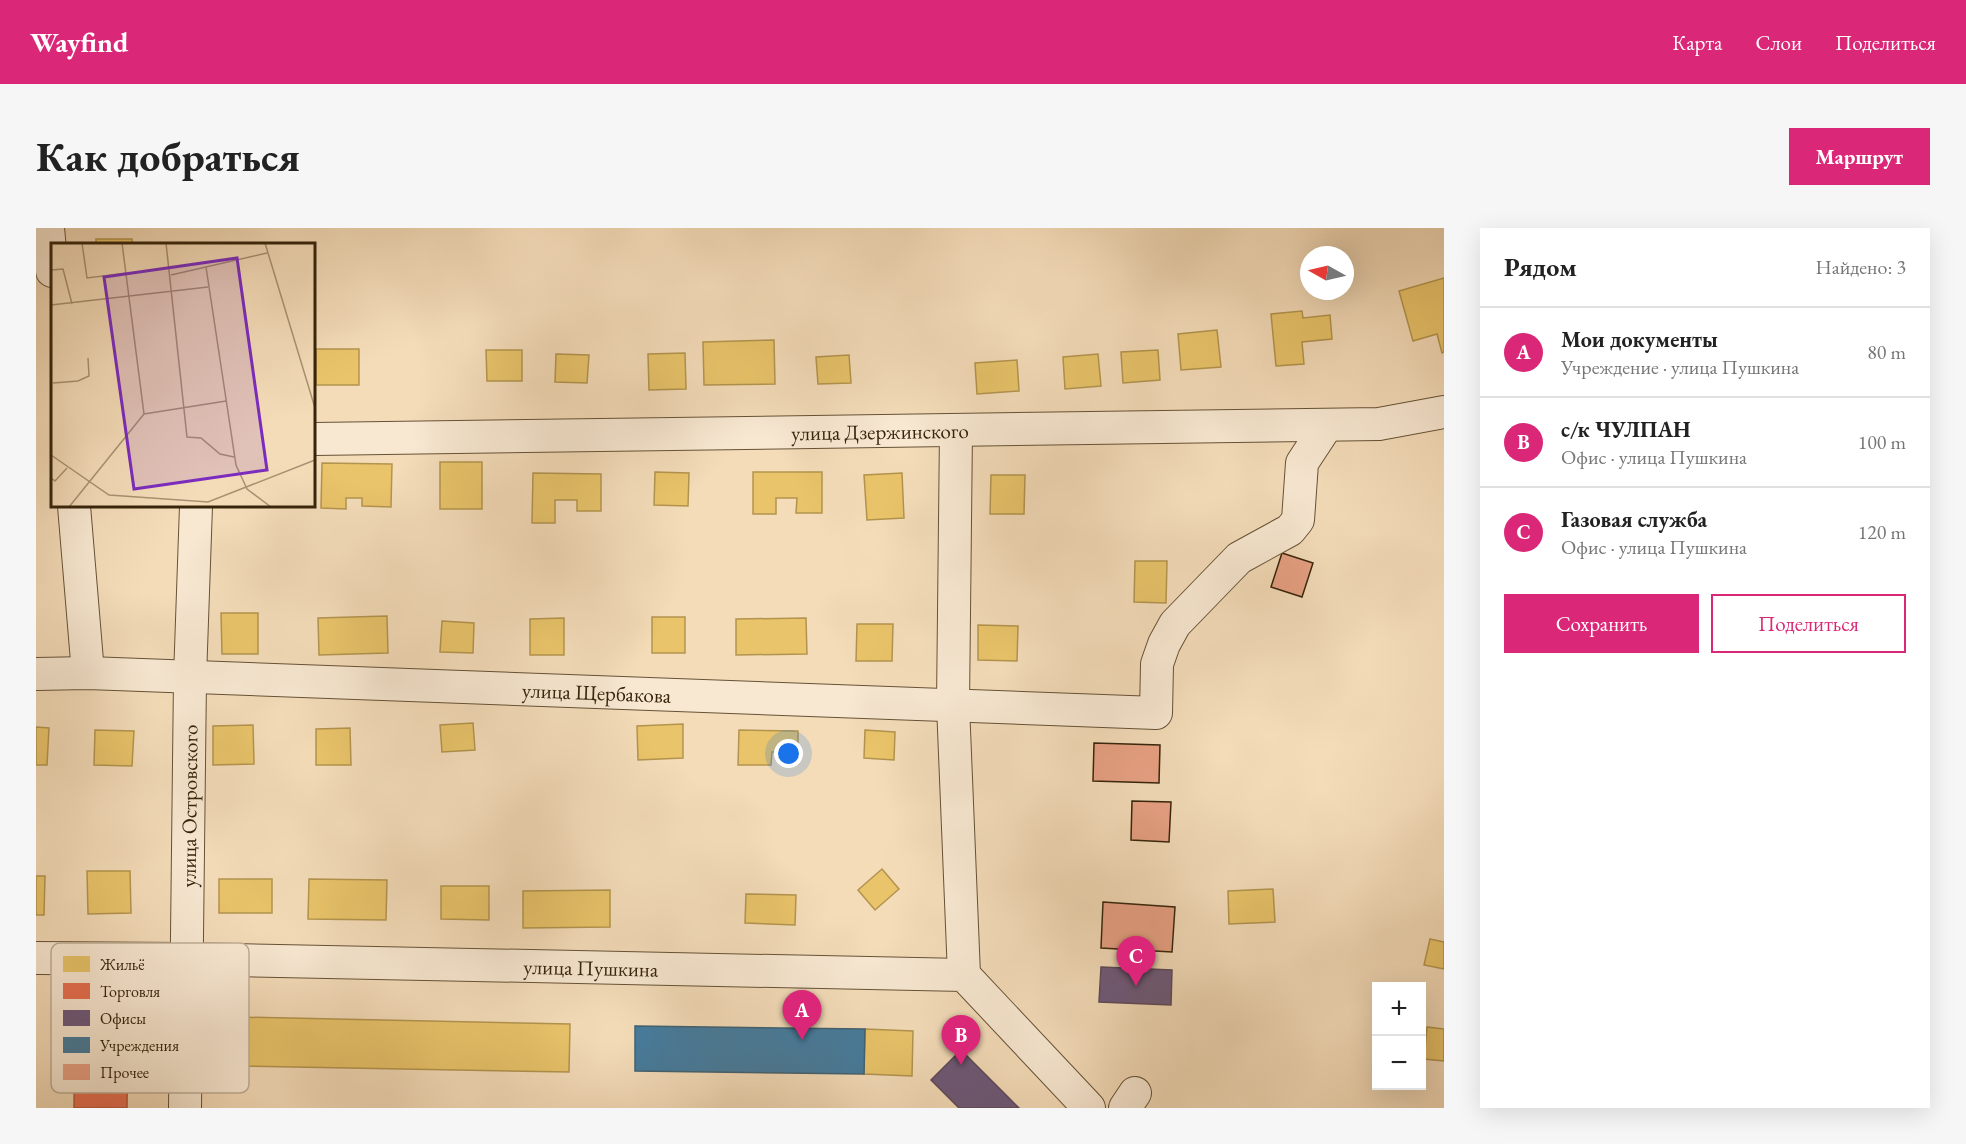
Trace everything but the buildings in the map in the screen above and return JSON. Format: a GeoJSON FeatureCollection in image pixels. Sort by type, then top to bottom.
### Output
{"type":"FeatureCollection","features":[{"type":"Feature","properties":{"kind":"street"},"geometry":{"type":"LineString","coordinates":[[48,228],[51,260]]}},
{"type":"Feature","properties":{"kind":"street","name":"улица Дзержинского"},"geometry":{"type":"LineString","coordinates":[[315,439],[1379,424],[1444,412]]}},
{"type":"Feature","properties":{"kind":"street","name":"улица Щербакова"},"geometry":{"type":"LineString","coordinates":[[36,674],[88,674],[1156,713],[1157,664],[1164,644],[1175,624],[1239,558],[1290,530],[1298,520],[1302,463],[1327,425]]}},
{"type":"Feature","properties":{"kind":"street"},"geometry":{"type":"LineString","coordinates":[[956,430],[953,705],[964,975],[1089,1108]]}},
{"type":"Feature","properties":{"kind":"street"},"geometry":{"type":"LineString","coordinates":[[74,507],[88,674]]}},
{"type":"Feature","properties":{"kind":"street","name":"улица Островского"},"geometry":{"type":"LineString","coordinates":[[187,943],[190,678],[196,507]]}},
{"type":"Feature","properties":{"kind":"street","name":"улица Пушкина"},"geometry":{"type":"LineString","coordinates":[[36,958],[51,958]]}},
{"type":"Feature","properties":{"kind":"street","name":"улица Пушкина"},"geometry":{"type":"LineString","coordinates":[[249,960],[964,975]]}},
{"type":"Feature","properties":{"kind":"street","name":"улица Островского"},"geometry":{"type":"LineString","coordinates":[[185,1093],[185,1108]]}},
{"type":"Feature","properties":{"kind":"place","name":"Газовая служба"},"geometry":{"type":"Point","coordinates":[1136,986]}},
{"type":"Feature","properties":{"kind":"place","name":"Мои документы"},"geometry":{"type":"Point","coordinates":[802,1040]}},
{"type":"Feature","properties":{"kind":"place","name":"с/к ЧУЛПАН"},"geometry":{"type":"Point","coordinates":[961,1065]}}]}
